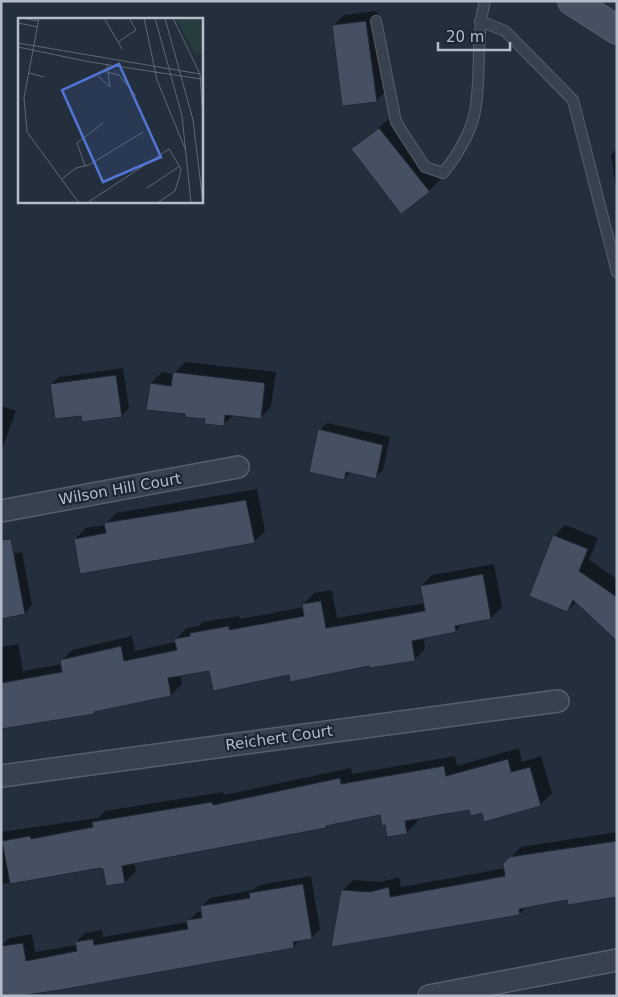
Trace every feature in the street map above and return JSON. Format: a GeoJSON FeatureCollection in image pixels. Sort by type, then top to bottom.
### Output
{"type":"FeatureCollection","features":[{"type":"Feature","properties":{"kind":"main road"},"geometry":{"type":"LineString","coordinates":[[578,5],[617,30]]}},
{"type":"Feature","properties":{"kind":"street","name":"Wilson Hill Court"},"geometry":{"type":"LineString","coordinates":[[1,511],[238,467]]}},
{"type":"Feature","properties":{"kind":"street","name":"Reichert Court"},"geometry":{"type":"LineString","coordinates":[[1,776],[558,701]]}},
{"type":"Feature","properties":{"kind":"street"},"geometry":{"type":"LineString","coordinates":[[429,996],[617,960]]}},
{"type":"Feature","properties":{"kind":"lane"},"geometry":{"type":"LineString","coordinates":[[376,21],[396,122],[425,167],[443,173],[461,150],[476,106],[480,21],[484,1]]}},
{"type":"Feature","properties":{"kind":"lane"},"geometry":{"type":"LineString","coordinates":[[480,21],[505,31],[573,100],[617,272]]}},
{"type":"Feature","properties":{"kind":"building"},"geometry":{"type":"Polygon","coordinates":[[[366,21],[377,102],[342,106],[332,25],[366,21]]]}},
{"type":"Feature","properties":{"kind":"building"},"geometry":{"type":"Polygon","coordinates":[[[379,128],[430,192],[401,214],[351,149],[379,128]]]}},
{"type":"Feature","properties":{"kind":"building"},"geometry":{"type":"Polygon","coordinates":[[[173,372],[265,383],[261,419],[225,415],[224,426],[204,424],[205,419],[185,417],[185,414],[146,410],[150,383],[171,386],[173,372]]]}},
{"type":"Feature","properties":{"kind":"building"},"geometry":{"type":"Polygon","coordinates":[[[116,375],[122,417],[82,422],[81,416],[55,419],[50,384],[116,375]]]}},
{"type":"Feature","properties":{"kind":"building"},"geometry":{"type":"Polygon","coordinates":[[[318,429],[383,445],[376,479],[346,472],[344,480],[309,472],[318,429]]]}},
{"type":"Feature","properties":{"kind":"building"},"geometry":{"type":"Polygon","coordinates":[[[246,500],[255,543],[80,574],[74,539],[106,533],[104,523],[246,500]]]}},
{"type":"Feature","properties":{"kind":"building"},"geometry":{"type":"Polygon","coordinates":[[[553,535],[588,549],[579,571],[617,597],[617,641],[573,600],[567,612],[529,596],[553,535]]]}},
{"type":"Feature","properties":{"kind":"building"},"geometry":{"type":"Polygon","coordinates":[[[11,539],[25,614],[1,619],[1,540],[11,539]]]}},
{"type":"Feature","properties":{"kind":"building"},"geometry":{"type":"Polygon","coordinates":[[[483,574],[491,619],[455,626],[456,632],[412,641],[415,661],[370,668],[369,666],[290,682],[289,675],[213,691],[209,671],[168,678],[171,696],[94,712],[94,714],[1,729],[1,683],[62,672],[60,660],[121,646],[124,661],[177,650],[174,639],[190,636],[190,633],[229,626],[229,630],[304,616],[302,604],[321,601],[326,628],[425,611],[420,586],[483,574]]]}},
{"type":"Feature","properties":{"kind":"building"},"geometry":{"type":"Polygon","coordinates":[[[508,759],[511,772],[530,767],[541,806],[484,822],[482,813],[471,816],[469,810],[405,821],[407,834],[387,837],[385,825],[382,826],[380,815],[326,826],[326,828],[122,866],[125,883],[106,886],[103,869],[100,868],[10,884],[2,841],[30,836],[31,839],[93,827],[92,822],[212,802],[213,805],[340,778],[341,784],[444,766],[446,776],[508,759]]]}},
{"type":"Feature","properties":{"kind":"building"},"geometry":{"type":"Polygon","coordinates":[[[617,841],[617,897],[568,905],[567,900],[519,909],[520,915],[331,947],[341,890],[370,892],[389,887],[390,897],[505,876],[503,864],[509,857],[617,841]]]}},
{"type":"Feature","properties":{"kind":"building"},"geometry":{"type":"Polygon","coordinates":[[[303,884],[312,939],[293,942],[294,948],[60,990],[20,996],[1,996],[1,946],[23,943],[26,961],[77,951],[75,942],[93,939],[94,945],[188,929],[186,920],[202,918],[200,906],[250,898],[249,893],[303,884]]]}}]}
